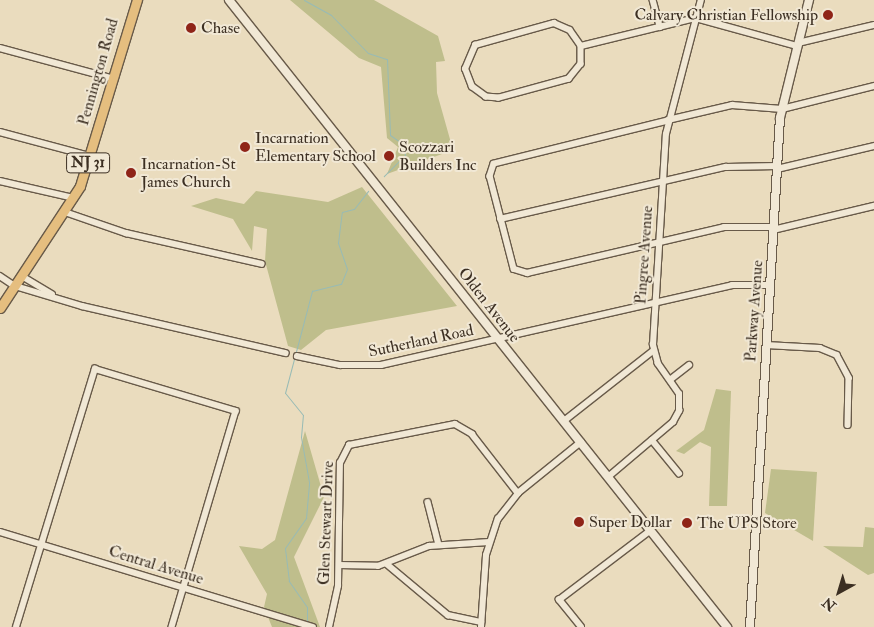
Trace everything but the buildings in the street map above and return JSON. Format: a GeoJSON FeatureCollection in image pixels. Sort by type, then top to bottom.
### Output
{"type":"FeatureCollection","features":[{"type":"Feature","properties":{"kind":"main road","name":"Pennington Road"},"geometry":{"type":"LineString","coordinates":[[0,308],[74,198],[90,156],[111,78],[136,0]]}},
{"type":"Feature","properties":{"kind":"main road","name":"Olden Avenue"},"geometry":{"type":"LineString","coordinates":[[230,0],[727,627]]}},
{"type":"Feature","properties":{"kind":"main road","name":"Parkway Avenue"},"geometry":{"type":"LineString","coordinates":[[750,627],[773,229],[782,109],[809,0]]}},
{"type":"Feature","properties":{"kind":"street"},"geometry":{"type":"LineString","coordinates":[[653,0],[660,27]]}},
{"type":"Feature","properties":{"kind":"street","name":"Pingree Avenue"},"geometry":{"type":"LineString","coordinates":[[653,351],[668,120],[701,0]]}},
{"type":"Feature","properties":{"kind":"street"},"geometry":{"type":"LineString","coordinates":[[581,46],[696,18],[797,45],[874,25]]}},
{"type":"Feature","properties":{"kind":"street"},"geometry":{"type":"LineString","coordinates":[[548,23],[570,30],[581,46],[578,70],[560,83],[492,98],[476,91],[466,75],[468,56],[481,41],[548,23]]}},
{"type":"Feature","properties":{"kind":"street"},"geometry":{"type":"LineString","coordinates":[[0,48],[111,78]]}},
{"type":"Feature","properties":{"kind":"street"},"geometry":{"type":"LineString","coordinates":[[874,86],[782,109],[732,105],[498,160],[490,176],[513,266],[527,273],[732,226],[773,229],[874,206]]}},
{"type":"Feature","properties":{"kind":"street"},"geometry":{"type":"LineString","coordinates":[[0,132],[90,156]]}},
{"type":"Feature","properties":{"kind":"street"},"geometry":{"type":"LineString","coordinates":[[500,219],[734,165],[777,167],[874,146]]}},
{"type":"Feature","properties":{"kind":"street"},"geometry":{"type":"LineString","coordinates":[[0,181],[74,198]]}},
{"type":"Feature","properties":{"kind":"street"},"geometry":{"type":"LineString","coordinates":[[65,212],[126,233],[262,264]]}},
{"type":"Feature","properties":{"kind":"street"},"geometry":{"type":"LineString","coordinates":[[0,276],[15,286],[60,299],[286,353]]}},
{"type":"Feature","properties":{"kind":"street"},"geometry":{"type":"LineString","coordinates":[[22,276],[60,299]]}},
{"type":"Feature","properties":{"kind":"street","name":"Sutherland Road"},"geometry":{"type":"LineString","coordinates":[[297,356],[354,366],[380,365],[732,285],[770,285]]}},
{"type":"Feature","properties":{"kind":"street"},"geometry":{"type":"LineString","coordinates":[[766,345],[820,348],[837,355],[849,378],[848,425]]}},
{"type":"Feature","properties":{"kind":"street"},"geometry":{"type":"LineString","coordinates":[[564,421],[653,351],[679,394],[679,411],[652,440],[608,476]]}},
{"type":"Feature","properties":{"kind":"street"},"geometry":{"type":"LineString","coordinates":[[670,380],[689,365]]}},
{"type":"Feature","properties":{"kind":"street"},"geometry":{"type":"LineString","coordinates":[[16,627],[94,369],[236,411],[172,627]]}},
{"type":"Feature","properties":{"kind":"street","name":"Glen Stewart Drive"},"geometry":{"type":"LineString","coordinates":[[329,627],[339,565],[340,462],[345,449],[354,443],[455,424],[472,434],[518,493]]}},
{"type":"Feature","properties":{"kind":"street"},"geometry":{"type":"LineString","coordinates":[[652,440],[679,473]]}},
{"type":"Feature","properties":{"kind":"street"},"geometry":{"type":"LineString","coordinates":[[386,564],[448,616],[481,624],[488,542],[498,519],[518,493],[580,442]]}},
{"type":"Feature","properties":{"kind":"street"},"geometry":{"type":"LineString","coordinates":[[428,502],[439,544]]}},
{"type":"Feature","properties":{"kind":"street"},"geometry":{"type":"LineString","coordinates":[[581,627],[559,600],[650,531]]}},
{"type":"Feature","properties":{"kind":"street","name":"Central Avenue"},"geometry":{"type":"LineString","coordinates":[[0,532],[309,625]]}},
{"type":"Feature","properties":{"kind":"street"},"geometry":{"type":"LineString","coordinates":[[339,565],[386,564],[439,544],[488,542]]}},
{"type":"Feature","properties":{"kind":"shaded area"},"geometry":{"type":"Polygon","coordinates":[[[290,0],[374,0],[438,36],[445,61],[436,62],[437,93],[453,150],[387,174],[398,147],[387,138],[381,67],[359,58],[290,0]]]}},
{"type":"Feature","properties":{"kind":"shaded area"},"geometry":{"type":"Polygon","coordinates":[[[362,187],[457,306],[326,330],[301,350],[288,346],[265,261],[267,229],[254,226],[252,251],[233,219],[191,206],[216,198],[244,204],[256,191],[328,202],[362,187]]]}},
{"type":"Feature","properties":{"kind":"shaded area"},"geometry":{"type":"Polygon","coordinates":[[[716,389],[731,391],[727,506],[709,506],[711,447],[700,442],[684,454],[676,451],[704,430],[716,389]]]}},
{"type":"Feature","properties":{"kind":"shaded area"},"geometry":{"type":"Polygon","coordinates":[[[305,431],[324,497],[294,557],[320,627],[272,627],[264,607],[267,594],[239,546],[262,549],[275,540],[305,431]]]}},
{"type":"Feature","properties":{"kind":"shaded area"},"geometry":{"type":"Polygon","coordinates":[[[771,469],[817,472],[813,541],[765,513],[771,469]]]}},
{"type":"Feature","properties":{"kind":"shaded area"},"geometry":{"type":"Polygon","coordinates":[[[865,527],[874,528],[874,573],[868,575],[823,546],[863,547],[865,527]]]}},
{"type":"Feature","properties":{"kind":"waterway"},"geometry":{"type":"LineString","coordinates":[[304,0],[331,15],[368,53],[387,59],[390,135],[403,144],[405,155],[384,176]]}},
{"type":"Feature","properties":{"kind":"waterway"},"geometry":{"type":"LineString","coordinates":[[307,624],[307,607],[289,581],[285,548],[306,518],[309,482],[301,437],[303,415],[285,393],[312,291],[341,284],[347,269],[338,243],[342,212],[354,209],[368,191]]}},
{"type":"Feature","properties":{"kind":"place","name":"Calvary Christian Fellowship"},"geometry":{"type":"Point","coordinates":[828,15]}},
{"type":"Feature","properties":{"kind":"place","name":"Chase"},"geometry":{"type":"Point","coordinates":[191,28]}},
{"type":"Feature","properties":{"kind":"place","name":"Incarnation Elementary School"},"geometry":{"type":"Point","coordinates":[245,147]}},
{"type":"Feature","properties":{"kind":"place","name":"Scozzari Builders Inc"},"geometry":{"type":"Point","coordinates":[389,156]}},
{"type":"Feature","properties":{"kind":"place","name":"Incarnation-St James Church"},"geometry":{"type":"Point","coordinates":[131,173]}},
{"type":"Feature","properties":{"kind":"place","name":"Super Dollar"},"geometry":{"type":"Point","coordinates":[579,522]}},
{"type":"Feature","properties":{"kind":"place","name":"The UPS Store"},"geometry":{"type":"Point","coordinates":[687,523]}}]}
